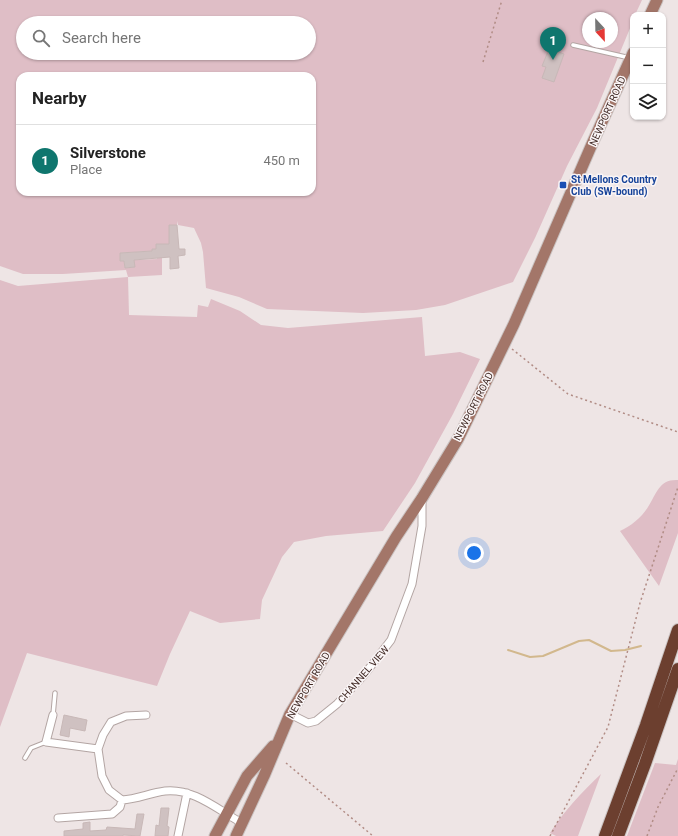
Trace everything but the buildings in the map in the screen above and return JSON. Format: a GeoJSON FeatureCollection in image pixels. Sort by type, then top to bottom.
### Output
{"type":"FeatureCollection","features":[{"type":"Feature","properties":{"kind":"highway"},"geometry":{"type":"LineString","coordinates":[[605,836],[678,630]]}},
{"type":"Feature","properties":{"kind":"highway"},"geometry":{"type":"LineString","coordinates":[[618,836],[648,758],[678,670]]}},
{"type":"Feature","properties":{"kind":"main road"},"geometry":{"type":"LineString","coordinates":[[651,12],[656,0]]}},
{"type":"Feature","properties":{"kind":"main road","name":"NEWPORT ROAD"},"geometry":{"type":"LineString","coordinates":[[236,836],[264,776],[290,714],[396,536],[422,498],[458,438],[505,343],[630,61]]}},
{"type":"Feature","properties":{"kind":"main road","name":"NEWPORT ROAD"},"geometry":{"type":"LineString","coordinates":[[215,836],[247,776],[278,740]]}},
{"type":"Feature","properties":{"kind":"street","name":"CHANNEL VIEW"},"geometry":{"type":"LineString","coordinates":[[290,714],[308,723],[316,721],[337,704],[364,676],[391,640],[412,584],[422,526],[422,498]]}},
{"type":"Feature","properties":{"kind":"street"},"geometry":{"type":"LineString","coordinates":[[53,714],[46,742],[98,749]]}},
{"type":"Feature","properties":{"kind":"street"},"geometry":{"type":"LineString","coordinates":[[146,715],[126,716],[111,722],[103,735],[98,749],[102,776],[109,790],[122,800],[134,799],[167,791],[193,794],[242,823]]}},
{"type":"Feature","properties":{"kind":"street"},"geometry":{"type":"LineString","coordinates":[[178,836],[187,793]]}},
{"type":"Feature","properties":{"kind":"street"},"geometry":{"type":"LineString","coordinates":[[58,818],[112,814],[120,807],[122,800]]}},
{"type":"Feature","properties":{"kind":"lane"},"geometry":{"type":"LineString","coordinates":[[573,45],[630,56]]}},
{"type":"Feature","properties":{"kind":"lane"},"geometry":{"type":"LineString","coordinates":[[53,714],[55,693]]}},
{"type":"Feature","properties":{"kind":"lane"},"geometry":{"type":"LineString","coordinates":[[25,758],[31,748],[46,742]]}},
{"type":"Feature","properties":{"kind":"path"},"geometry":{"type":"LineString","coordinates":[[484,62],[502,0]]}},
{"type":"Feature","properties":{"kind":"path"},"geometry":{"type":"LineString","coordinates":[[505,343],[568,394],[678,432]]}},
{"type":"Feature","properties":{"kind":"path"},"geometry":{"type":"LineString","coordinates":[[550,836],[608,727],[640,603],[678,487]]}},
{"type":"Feature","properties":{"kind":"path"},"geometry":{"type":"LineString","coordinates":[[286,763],[373,836]]}},
{"type":"Feature","properties":{"kind":"path"},"geometry":{"type":"LineString","coordinates":[[647,836],[658,807],[678,768]]}},
{"type":"Feature","properties":{"kind":"shaded area"},"geometry":{"type":"Polygon","coordinates":[[[0,0],[642,0],[636,12],[630,12],[630,28],[597,108],[567,166],[535,238],[513,282],[445,305],[416,310],[363,313],[267,309],[239,297],[206,288],[201,243],[194,228],[178,225],[178,221],[177,225],[169,226],[169,244],[156,244],[156,249],[152,249],[152,251],[120,253],[120,261],[124,261],[125,268],[134,267],[134,260],[157,259],[157,257],[162,257],[162,275],[128,277],[126,270],[63,274],[23,274],[0,266],[0,0]]]}},
{"type":"Feature","properties":{"kind":"shaded area"},"geometry":{"type":"Polygon","coordinates":[[[128,277],[129,315],[197,317],[198,305],[208,307],[211,299],[240,311],[261,325],[288,328],[422,317],[425,356],[460,352],[480,359],[453,414],[415,483],[383,531],[326,536],[294,542],[282,557],[262,600],[260,619],[220,623],[190,611],[157,686],[27,653],[0,727],[0,280],[18,286],[128,277]]]}},
{"type":"Feature","properties":{"kind":"shaded area"},"geometry":{"type":"Polygon","coordinates":[[[672,480],[678,480],[678,533],[659,586],[620,531],[632,524],[643,514],[656,492],[663,484],[672,480]]]}},
{"type":"Feature","properties":{"kind":"shaded area"},"geometry":{"type":"Polygon","coordinates":[[[678,759],[678,836],[627,836],[655,763],[676,765],[678,759]]]}},
{"type":"Feature","properties":{"kind":"shaded area"},"geometry":{"type":"Polygon","coordinates":[[[601,774],[578,836],[556,836],[550,833],[561,817],[601,774]]]}},
{"type":"Feature","properties":{"kind":"waterway"},"geometry":{"type":"LineString","coordinates":[[508,650],[530,657],[543,656],[579,641],[589,640],[611,651],[625,650],[641,646]]}},
{"type":"Feature","properties":{"kind":"place","name":"Silverstone"},"geometry":{"type":"Point","coordinates":[553,60]}},
{"type":"Feature","properties":{"kind":"place","name":"St Mellons Country Club (SW-bound)"},"geometry":{"type":"Point","coordinates":[563,185]}}]}
